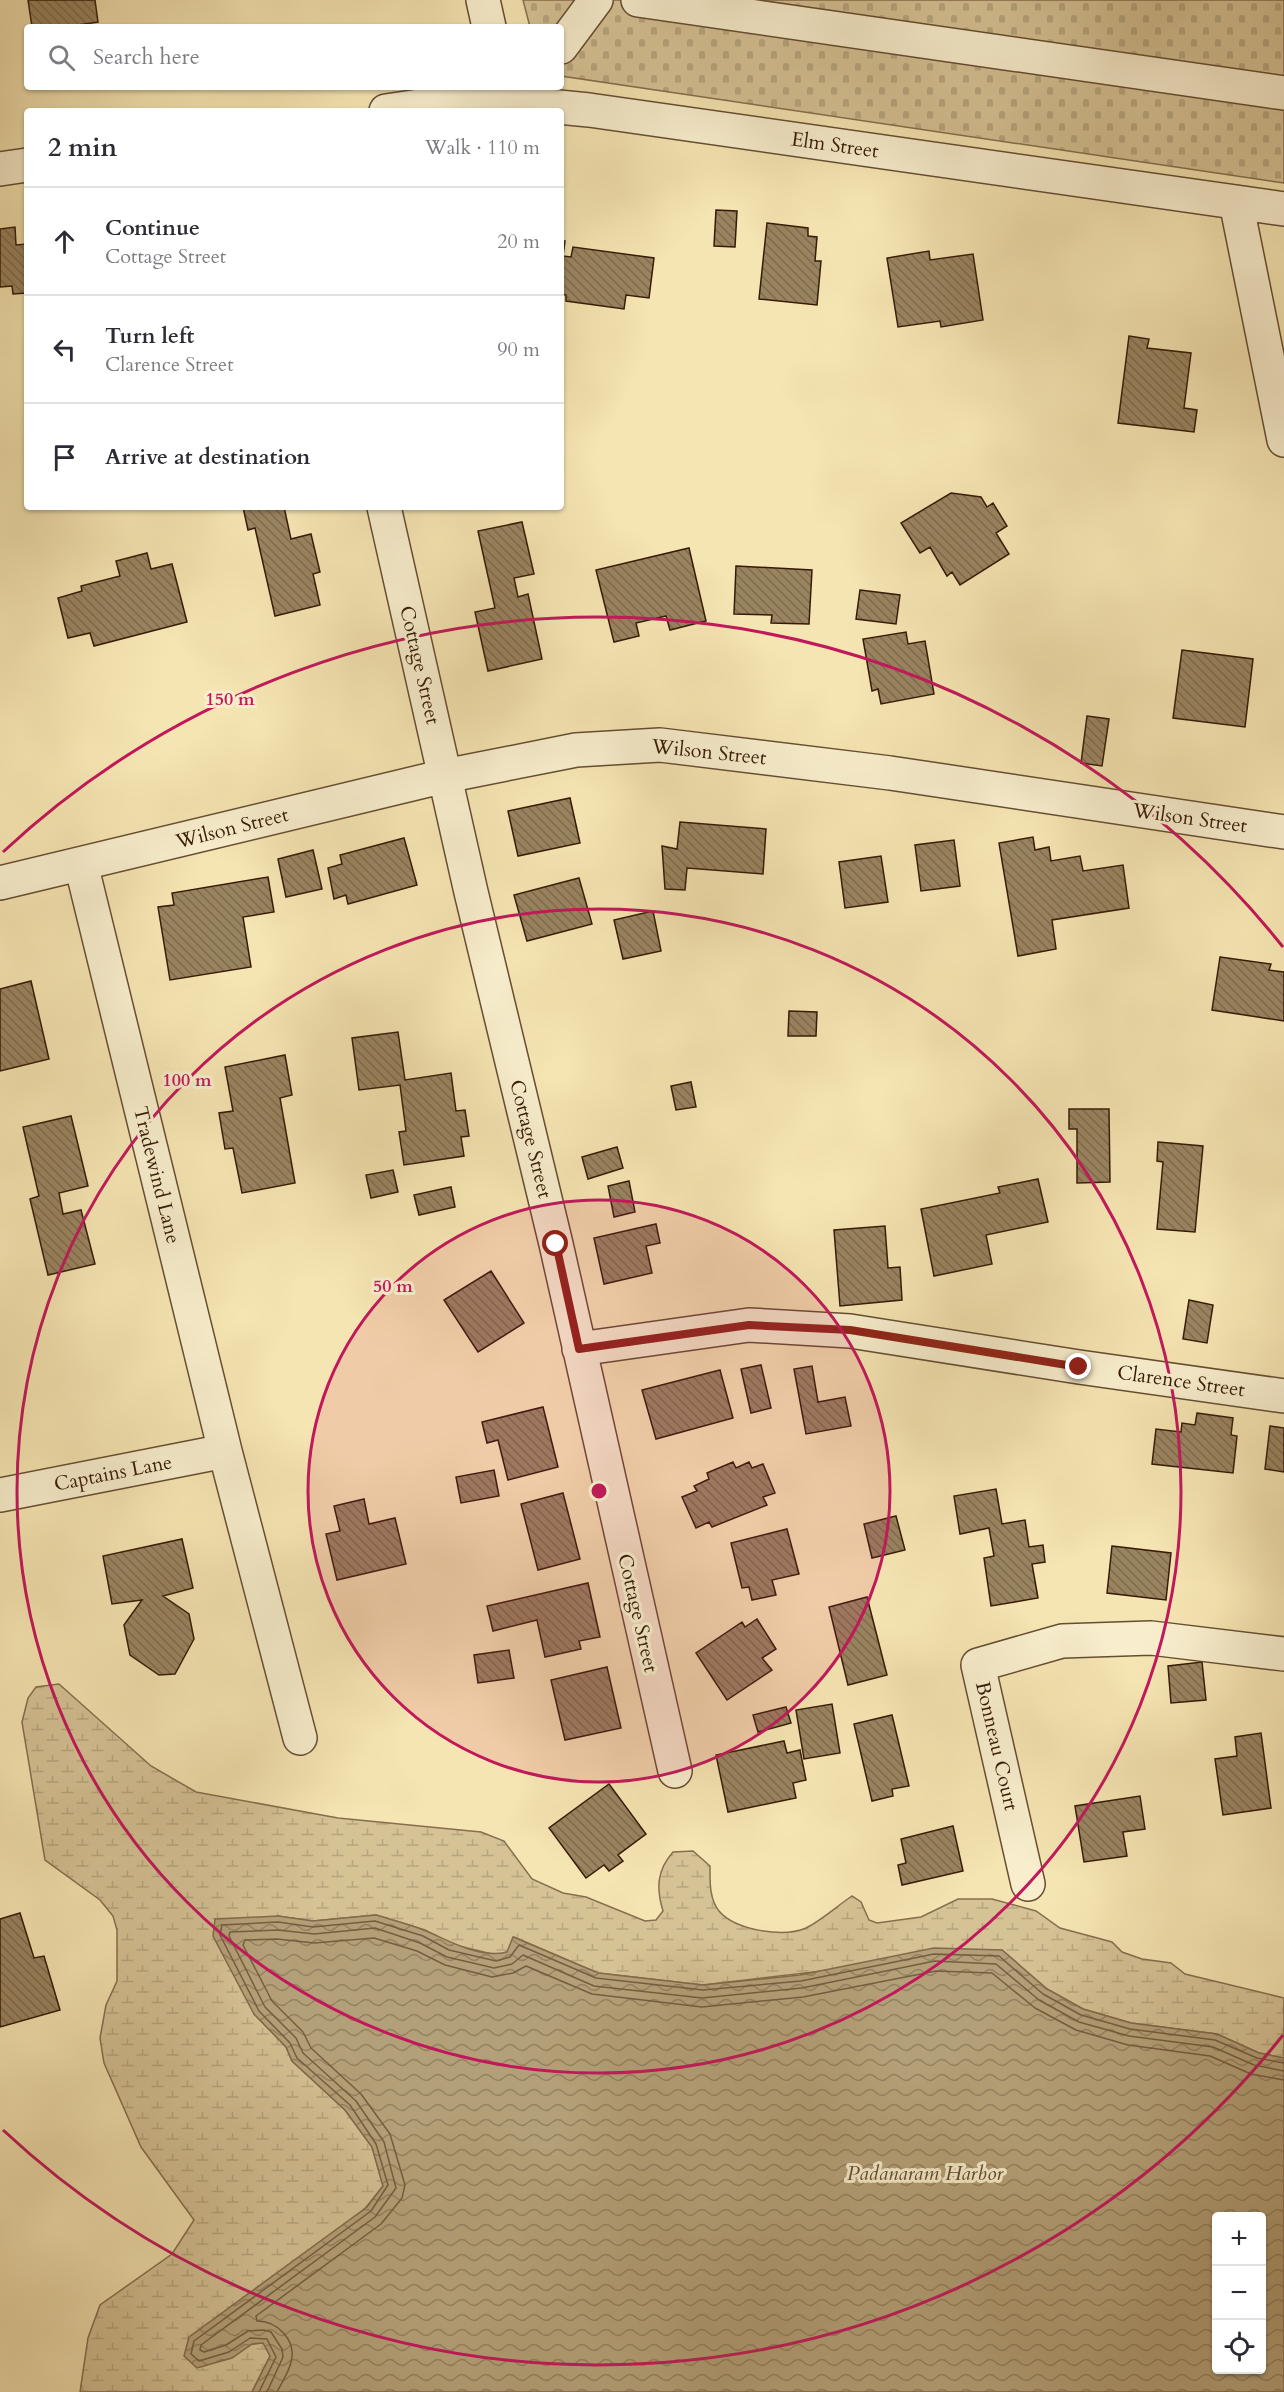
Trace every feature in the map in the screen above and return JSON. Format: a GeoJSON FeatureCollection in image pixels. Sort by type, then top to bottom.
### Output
{"type":"FeatureCollection","features":[{"type":"Feature","properties":{"kind":"street"},"geometry":{"type":"LineString","coordinates":[[483,0],[488,24]]}},
{"type":"Feature","properties":{"kind":"street"},"geometry":{"type":"LineString","coordinates":[[564,43],[596,0]]}},
{"type":"Feature","properties":{"kind":"street"},"geometry":{"type":"LineString","coordinates":[[638,0],[1284,93]]}},
{"type":"Feature","properties":{"kind":"street","name":"Elm Street"},"geometry":{"type":"LineString","coordinates":[[406,108],[513,92],[589,111],[1284,209]]}},
{"type":"Feature","properties":{"kind":"street"},"geometry":{"type":"LineString","coordinates":[[0,169],[24,165]]}},
{"type":"Feature","properties":{"kind":"street"},"geometry":{"type":"LineString","coordinates":[[1236,202],[1284,440]]}},
{"type":"Feature","properties":{"kind":"street","name":"Cottage Street"},"geometry":{"type":"LineString","coordinates":[[385,510],[556,1244],[675,1771]]}},
{"type":"Feature","properties":{"kind":"street","name":"Wilson Street"},"geometry":{"type":"LineString","coordinates":[[0,884],[445,776],[576,750],[660,745],[890,773],[1284,832]]}},
{"type":"Feature","properties":{"kind":"street","name":"Tradewind Lane"},"geometry":{"type":"LineString","coordinates":[[81,864],[225,1451],[300,1738]]}},
{"type":"Feature","properties":{"kind":"street","name":"Clarence Street"},"geometry":{"type":"LineString","coordinates":[[579,1349],[749,1325],[850,1330],[1079,1367],[1284,1396]]}},
{"type":"Feature","properties":{"kind":"street","name":"Captains Lane"},"geometry":{"type":"LineString","coordinates":[[0,1495],[225,1451]]}},
{"type":"Feature","properties":{"kind":"street","name":"Bonneau Court"},"geometry":{"type":"LineString","coordinates":[[1028,1884],[978,1665],[1062,1641],[1151,1638],[1284,1654]]}},
{"type":"Feature","properties":{"kind":"green space"},"geometry":{"type":"Polygon","coordinates":[[[523,0],[1284,0],[1284,183],[564,76],[564,24],[529,24],[523,0]]]}},
{"type":"Feature","properties":{"kind":"green space"},"geometry":{"type":"Polygon","coordinates":[[[59,1684],[151,1766],[196,1792],[338,1818],[481,1832],[504,1841],[532,1879],[563,1893],[586,1897],[645,1921],[656,1920],[663,1911],[659,1895],[659,1880],[668,1859],[673,1852],[693,1851],[710,1866],[712,1895],[719,1911],[736,1923],[760,1930],[785,1932],[806,1928],[852,1896],[861,1902],[869,1920],[877,1923],[921,1917],[958,1899],[992,1899],[1036,1911],[1060,1928],[1112,1942],[1122,1952],[1142,1959],[1171,1963],[1185,1974],[1284,1998],[1284,2058],[1259,2053],[1217,2034],[1131,2023],[1083,2009],[1047,1989],[1002,1950],[703,1985],[598,1973],[514,1937],[507,1952],[496,1955],[451,1944],[425,1930],[376,1915],[313,1921],[278,1916],[254,2014],[286,2047],[292,2061],[345,2110],[372,2147],[383,2186],[231,2358],[252,2344],[264,2343],[270,2356],[252,2392],[80,2392],[88,2338],[100,2305],[172,2254],[194,2220],[141,2147],[104,2063],[100,2038],[106,2005],[117,1981],[117,1930],[113,1916],[100,1900],[45,1860],[22,1722],[28,1698],[36,1687],[59,1684]]]}},
{"type":"Feature","properties":{"kind":"water","name":"Padanaram Harbor"},"geometry":{"type":"Polygon","coordinates":[[[376,1915],[420,1929],[465,1948],[497,1954],[507,1952],[513,1937],[598,1973],[703,1985],[800,1975],[934,1948],[1002,1950],[1047,1989],[1083,2009],[1131,2023],[1217,2034],[1259,2053],[1284,2058],[1284,2392],[252,2392],[270,2356],[263,2343],[252,2344],[232,2358],[197,2368],[184,2356],[189,2337],[367,2207],[383,2186],[372,2147],[345,2110],[292,2061],[286,2047],[254,2014],[213,1936],[215,1919],[278,1916],[313,1921],[376,1915]]]}},
{"type":"Feature","properties":{"kind":"building"},"geometry":{"type":"Polygon","coordinates":[[[28,0],[95,0],[98,22],[32,24],[28,0]]]}},
{"type":"Feature","properties":{"kind":"building"},"geometry":{"type":"Polygon","coordinates":[[[716,210],[737,211],[735,247],[714,246],[716,210]]]}},
{"type":"Feature","properties":{"kind":"building"},"geometry":{"type":"Polygon","coordinates":[[[767,223],[808,228],[808,236],[817,237],[815,261],[821,261],[817,305],[759,299],[767,223]]]}},
{"type":"Feature","properties":{"kind":"building"},"geometry":{"type":"Polygon","coordinates":[[[15,227],[16,245],[24,244],[24,293],[13,294],[12,286],[0,287],[0,229],[15,227]]]}},
{"type":"Feature","properties":{"kind":"building"},"geometry":{"type":"Polygon","coordinates":[[[573,247],[654,258],[649,298],[626,295],[624,309],[566,301],[564,295],[564,256],[571,257],[573,247]]]}},
{"type":"Feature","properties":{"kind":"building"},"geometry":{"type":"Polygon","coordinates":[[[929,251],[930,260],[973,254],[983,320],[941,327],[940,321],[898,327],[887,258],[929,251]]]}},
{"type":"Feature","properties":{"kind":"building"},"geometry":{"type":"Polygon","coordinates":[[[1129,336],[1149,339],[1147,348],[1191,353],[1184,408],[1197,410],[1194,432],[1118,423],[1129,336]]]}},
{"type":"Feature","properties":{"kind":"building"},"geometry":{"type":"Polygon","coordinates":[[[951,493],[981,497],[987,507],[993,503],[1007,526],[996,533],[1009,554],[960,585],[952,572],[947,576],[930,547],[920,553],[901,523],[951,493]]]}},
{"type":"Feature","properties":{"kind":"building"},"geometry":{"type":"Polygon","coordinates":[[[244,510],[285,510],[291,539],[311,534],[320,572],[313,574],[320,605],[275,616],[255,528],[248,530],[244,510]]]}},
{"type":"Feature","properties":{"kind":"building"},"geometry":{"type":"Polygon","coordinates":[[[522,522],[534,574],[514,578],[518,597],[528,594],[542,659],[488,671],[475,612],[495,608],[478,531],[522,522]]]}},
{"type":"Feature","properties":{"kind":"building"},"geometry":{"type":"Polygon","coordinates":[[[689,548],[706,621],[670,630],[666,616],[636,623],[639,636],[614,642],[596,570],[689,548]]]}},
{"type":"Feature","properties":{"kind":"building"},"geometry":{"type":"Polygon","coordinates":[[[147,553],[151,569],[172,564],[187,622],[94,646],[90,633],[68,638],[58,598],[82,591],[81,586],[120,576],[116,561],[147,553]]]}},
{"type":"Feature","properties":{"kind":"building"},"geometry":{"type":"Polygon","coordinates":[[[736,566],[812,570],[809,624],[771,623],[772,615],[734,614],[736,566]]]}},
{"type":"Feature","properties":{"kind":"building"},"geometry":{"type":"Polygon","coordinates":[[[860,590],[900,595],[896,624],[856,619],[860,590]]]}},
{"type":"Feature","properties":{"kind":"building"},"geometry":{"type":"Polygon","coordinates":[[[906,632],[908,644],[925,641],[934,694],[881,704],[878,689],[872,691],[863,639],[906,632]]]}},
{"type":"Feature","properties":{"kind":"building"},"geometry":{"type":"Polygon","coordinates":[[[1182,650],[1253,659],[1245,727],[1173,718],[1182,650]]]}},
{"type":"Feature","properties":{"kind":"building"},"geometry":{"type":"Polygon","coordinates":[[[1087,716],[1109,719],[1102,766],[1081,763],[1087,716]]]}},
{"type":"Feature","properties":{"kind":"building"},"geometry":{"type":"Polygon","coordinates":[[[570,798],[580,843],[518,856],[508,811],[570,798]]]}},
{"type":"Feature","properties":{"kind":"building"},"geometry":{"type":"Polygon","coordinates":[[[680,822],[766,829],[763,874],[687,868],[685,890],[665,889],[662,846],[677,849],[680,822]]]}},
{"type":"Feature","properties":{"kind":"building"},"geometry":{"type":"Polygon","coordinates":[[[1033,837],[1035,850],[1049,847],[1051,861],[1080,856],[1083,871],[1123,865],[1129,908],[1052,920],[1056,949],[1018,956],[999,843],[1033,837]]]}},
{"type":"Feature","properties":{"kind":"building"},"geometry":{"type":"Polygon","coordinates":[[[404,838],[417,885],[348,904],[346,895],[334,899],[328,868],[342,864],[340,855],[404,838]]]}},
{"type":"Feature","properties":{"kind":"building"},"geometry":{"type":"Polygon","coordinates":[[[954,840],[960,886],[921,891],[915,845],[954,840]]]}},
{"type":"Feature","properties":{"kind":"building"},"geometry":{"type":"Polygon","coordinates":[[[313,850],[322,889],[286,897],[278,859],[313,850]]]}},
{"type":"Feature","properties":{"kind":"building"},"geometry":{"type":"Polygon","coordinates":[[[881,856],[888,902],[845,908],[839,862],[881,856]]]}},
{"type":"Feature","properties":{"kind":"building"},"geometry":{"type":"Polygon","coordinates":[[[268,877],[274,912],[243,917],[251,967],[170,980],[158,907],[174,905],[172,893],[268,877]]]}},
{"type":"Feature","properties":{"kind":"building"},"geometry":{"type":"Polygon","coordinates":[[[579,878],[592,924],[527,941],[514,895],[579,878]]]}},
{"type":"Feature","properties":{"kind":"building"},"geometry":{"type":"Polygon","coordinates":[[[653,911],[661,951],[623,959],[614,920],[653,911]]]}},
{"type":"Feature","properties":{"kind":"building"},"geometry":{"type":"Polygon","coordinates":[[[1220,957],[1271,964],[1269,970],[1284,972],[1284,1021],[1212,1010],[1220,957]]]}},
{"type":"Feature","properties":{"kind":"building"},"geometry":{"type":"Polygon","coordinates":[[[31,981],[49,1059],[0,1071],[0,989],[31,981]]]}},
{"type":"Feature","properties":{"kind":"building"},"geometry":{"type":"Polygon","coordinates":[[[789,1011],[817,1012],[816,1036],[788,1036],[789,1011]]]}},
{"type":"Feature","properties":{"kind":"building"},"geometry":{"type":"Polygon","coordinates":[[[398,1032],[405,1080],[451,1073],[456,1111],[465,1110],[469,1136],[461,1137],[464,1156],[404,1165],[399,1132],[406,1131],[400,1085],[359,1090],[352,1038],[398,1032]]]}},
{"type":"Feature","properties":{"kind":"building"},"geometry":{"type":"Polygon","coordinates":[[[285,1055],[292,1095],[280,1098],[295,1183],[242,1193],[233,1148],[225,1149],[219,1113],[233,1111],[225,1067],[285,1055]]]}},
{"type":"Feature","properties":{"kind":"building"},"geometry":{"type":"Polygon","coordinates":[[[691,1082],[696,1107],[676,1110],[671,1086],[691,1082]]]}},
{"type":"Feature","properties":{"kind":"building"},"geometry":{"type":"Polygon","coordinates":[[[1069,1109],[1109,1109],[1110,1182],[1077,1183],[1077,1129],[1069,1129],[1069,1109]]]}},
{"type":"Feature","properties":{"kind":"building"},"geometry":{"type":"Polygon","coordinates":[[[71,1116],[88,1186],[59,1193],[63,1214],[81,1210],[95,1264],[48,1275],[30,1199],[39,1196],[23,1127],[71,1116]]]}},
{"type":"Feature","properties":{"kind":"building"},"geometry":{"type":"Polygon","coordinates":[[[1158,1142],[1203,1146],[1195,1232],[1157,1229],[1163,1162],[1157,1161],[1158,1142]]]}},
{"type":"Feature","properties":{"kind":"building"},"geometry":{"type":"Polygon","coordinates":[[[617,1147],[623,1168],[588,1179],[582,1157],[617,1147]]]}},
{"type":"Feature","properties":{"kind":"building"},"geometry":{"type":"Polygon","coordinates":[[[393,1170],[398,1192],[371,1198],[366,1175],[393,1170]]]}},
{"type":"Feature","properties":{"kind":"building"},"geometry":{"type":"Polygon","coordinates":[[[1038,1179],[1048,1222],[986,1235],[992,1264],[934,1276],[921,1209],[1000,1193],[998,1187],[1038,1179]]]}},
{"type":"Feature","properties":{"kind":"building"},"geometry":{"type":"Polygon","coordinates":[[[629,1181],[635,1212],[614,1217],[608,1186],[629,1181]]]}},
{"type":"Feature","properties":{"kind":"building"},"geometry":{"type":"Polygon","coordinates":[[[451,1187],[455,1207],[419,1215],[414,1195],[451,1187]]]}},
{"type":"Feature","properties":{"kind":"building"},"geometry":{"type":"Polygon","coordinates":[[[656,1224],[660,1243],[646,1246],[652,1273],[604,1284],[594,1238],[656,1224]]]}},
{"type":"Feature","properties":{"kind":"building"},"geometry":{"type":"Polygon","coordinates":[[[885,1226],[888,1268],[900,1267],[902,1300],[840,1306],[834,1230],[885,1226]]]}},
{"type":"Feature","properties":{"kind":"building"},"geometry":{"type":"Polygon","coordinates":[[[491,1271],[524,1323],[478,1352],[444,1300],[491,1271]]]}},
{"type":"Feature","properties":{"kind":"building"},"geometry":{"type":"Polygon","coordinates":[[[1189,1300],[1213,1305],[1207,1343],[1183,1339],[1189,1300]]]}},
{"type":"Feature","properties":{"kind":"building"},"geometry":{"type":"Polygon","coordinates":[[[761,1365],[771,1408],[751,1413],[741,1369],[761,1365]]]}},
{"type":"Feature","properties":{"kind":"building"},"geometry":{"type":"Polygon","coordinates":[[[812,1366],[818,1402],[845,1397],[851,1426],[806,1434],[794,1369],[812,1366]]]}},
{"type":"Feature","properties":{"kind":"building"},"geometry":{"type":"Polygon","coordinates":[[[720,1370],[733,1418],[656,1439],[642,1390],[720,1370]]]}},
{"type":"Feature","properties":{"kind":"building"},"geometry":{"type":"Polygon","coordinates":[[[543,1407],[558,1467],[508,1480],[498,1440],[487,1443],[482,1422],[543,1407]]]}},
{"type":"Feature","properties":{"kind":"building"},"geometry":{"type":"Polygon","coordinates":[[[1197,1413],[1233,1418],[1231,1435],[1237,1436],[1233,1473],[1152,1464],[1156,1429],[1181,1432],[1182,1423],[1195,1425],[1197,1413]]]}},
{"type":"Feature","properties":{"kind":"building"},"geometry":{"type":"Polygon","coordinates":[[[1270,1426],[1284,1428],[1284,1472],[1265,1469],[1270,1426]]]}},
{"type":"Feature","properties":{"kind":"building"},"geometry":{"type":"Polygon","coordinates":[[[733,1462],[736,1468],[749,1462],[752,1468],[763,1464],[775,1493],[763,1497],[767,1505],[712,1527],[709,1522],[696,1528],[682,1497],[697,1491],[694,1486],[709,1479],[707,1473],[733,1462]]]}},
{"type":"Feature","properties":{"kind":"building"},"geometry":{"type":"Polygon","coordinates":[[[494,1470],[499,1496],[461,1503],[456,1477],[494,1470]]]}},
{"type":"Feature","properties":{"kind":"building"},"geometry":{"type":"Polygon","coordinates":[[[996,1489],[1002,1524],[1025,1520],[1029,1547],[1043,1545],[1045,1562],[1032,1564],[1038,1598],[991,1606],[984,1558],[994,1556],[989,1528],[960,1534],[954,1496],[996,1489]]]}},
{"type":"Feature","properties":{"kind":"building"},"geometry":{"type":"Polygon","coordinates":[[[563,1493],[580,1559],[538,1570],[521,1504],[563,1493]]]}},
{"type":"Feature","properties":{"kind":"building"},"geometry":{"type":"Polygon","coordinates":[[[364,1499],[369,1524],[395,1518],[406,1564],[337,1580],[326,1534],[340,1531],[334,1506],[364,1499]]]}},
{"type":"Feature","properties":{"kind":"building"},"geometry":{"type":"Polygon","coordinates":[[[896,1516],[905,1550],[872,1558],[864,1524],[896,1516]]]}},
{"type":"Feature","properties":{"kind":"building"},"geometry":{"type":"Polygon","coordinates":[[[787,1529],[799,1574],[772,1580],[776,1595],[752,1600],[749,1587],[742,1588],[731,1543],[787,1529]]]}},
{"type":"Feature","properties":{"kind":"building"},"geometry":{"type":"Polygon","coordinates":[[[182,1539],[193,1588],[163,1596],[189,1614],[194,1639],[175,1674],[159,1675],[130,1655],[124,1625],[142,1600],[112,1604],[103,1556],[182,1539]]]}},
{"type":"Feature","properties":{"kind":"building"},"geometry":{"type":"Polygon","coordinates":[[[1112,1546],[1171,1553],[1166,1600],[1107,1593],[1112,1546]]]}},
{"type":"Feature","properties":{"kind":"building"},"geometry":{"type":"Polygon","coordinates":[[[588,1583],[600,1637],[579,1641],[581,1649],[545,1657],[537,1620],[493,1631],[487,1606],[588,1583]]]}},
{"type":"Feature","properties":{"kind":"building"},"geometry":{"type":"Polygon","coordinates":[[[867,1597],[887,1675],[848,1685],[829,1607],[867,1597]]]}},
{"type":"Feature","properties":{"kind":"building"},"geometry":{"type":"Polygon","coordinates":[[[757,1619],[776,1649],[762,1658],[772,1670],[727,1700],[696,1653],[742,1622],[745,1627],[757,1619]]]}},
{"type":"Feature","properties":{"kind":"building"},"geometry":{"type":"Polygon","coordinates":[[[509,1650],[514,1678],[478,1683],[474,1655],[509,1650]]]}},
{"type":"Feature","properties":{"kind":"building"},"geometry":{"type":"Polygon","coordinates":[[[1202,1662],[1206,1700],[1171,1703],[1168,1666],[1202,1662]]]}},
{"type":"Feature","properties":{"kind":"building"},"geometry":{"type":"Polygon","coordinates":[[[607,1667],[621,1728],[565,1740],[551,1680],[607,1667]]]}},
{"type":"Feature","properties":{"kind":"building"},"geometry":{"type":"Polygon","coordinates":[[[832,1704],[840,1753],[804,1759],[796,1710],[832,1704]]]}},
{"type":"Feature","properties":{"kind":"building"},"geometry":{"type":"Polygon","coordinates":[[[786,1707],[791,1723],[758,1732],[753,1715],[786,1707]]]}},
{"type":"Feature","properties":{"kind":"building"},"geometry":{"type":"Polygon","coordinates":[[[892,1715],[909,1786],[892,1789],[893,1796],[872,1801],[854,1724],[892,1715]]]}},
{"type":"Feature","properties":{"kind":"building"},"geometry":{"type":"Polygon","coordinates":[[[1261,1733],[1271,1808],[1223,1815],[1215,1759],[1237,1756],[1235,1737],[1261,1733]]]}},
{"type":"Feature","properties":{"kind":"building"},"geometry":{"type":"Polygon","coordinates":[[[784,1741],[787,1753],[800,1750],[806,1780],[793,1783],[796,1798],[728,1812],[716,1755],[784,1741]]]}},
{"type":"Feature","properties":{"kind":"building"},"geometry":{"type":"Polygon","coordinates":[[[609,1784],[646,1834],[618,1855],[623,1861],[609,1871],[604,1865],[586,1878],[549,1828],[609,1784]]]}},
{"type":"Feature","properties":{"kind":"building"},"geometry":{"type":"Polygon","coordinates":[[[1140,1796],[1145,1829],[1123,1832],[1127,1856],[1084,1862],[1075,1806],[1140,1796]]]}},
{"type":"Feature","properties":{"kind":"building"},"geometry":{"type":"Polygon","coordinates":[[[953,1826],[963,1871],[902,1885],[898,1865],[906,1863],[901,1839],[953,1826]]]}},
{"type":"Feature","properties":{"kind":"building"},"geometry":{"type":"Polygon","coordinates":[[[20,1913],[34,1958],[44,1956],[60,2010],[0,2027],[0,1919],[20,1913]]]}},
{"type":"Feature","properties":{"kind":"route"},"geometry":{"type":"LineString","coordinates":[[556,1244],[579,1349],[749,1325],[850,1330],[1079,1367]]}}]}
